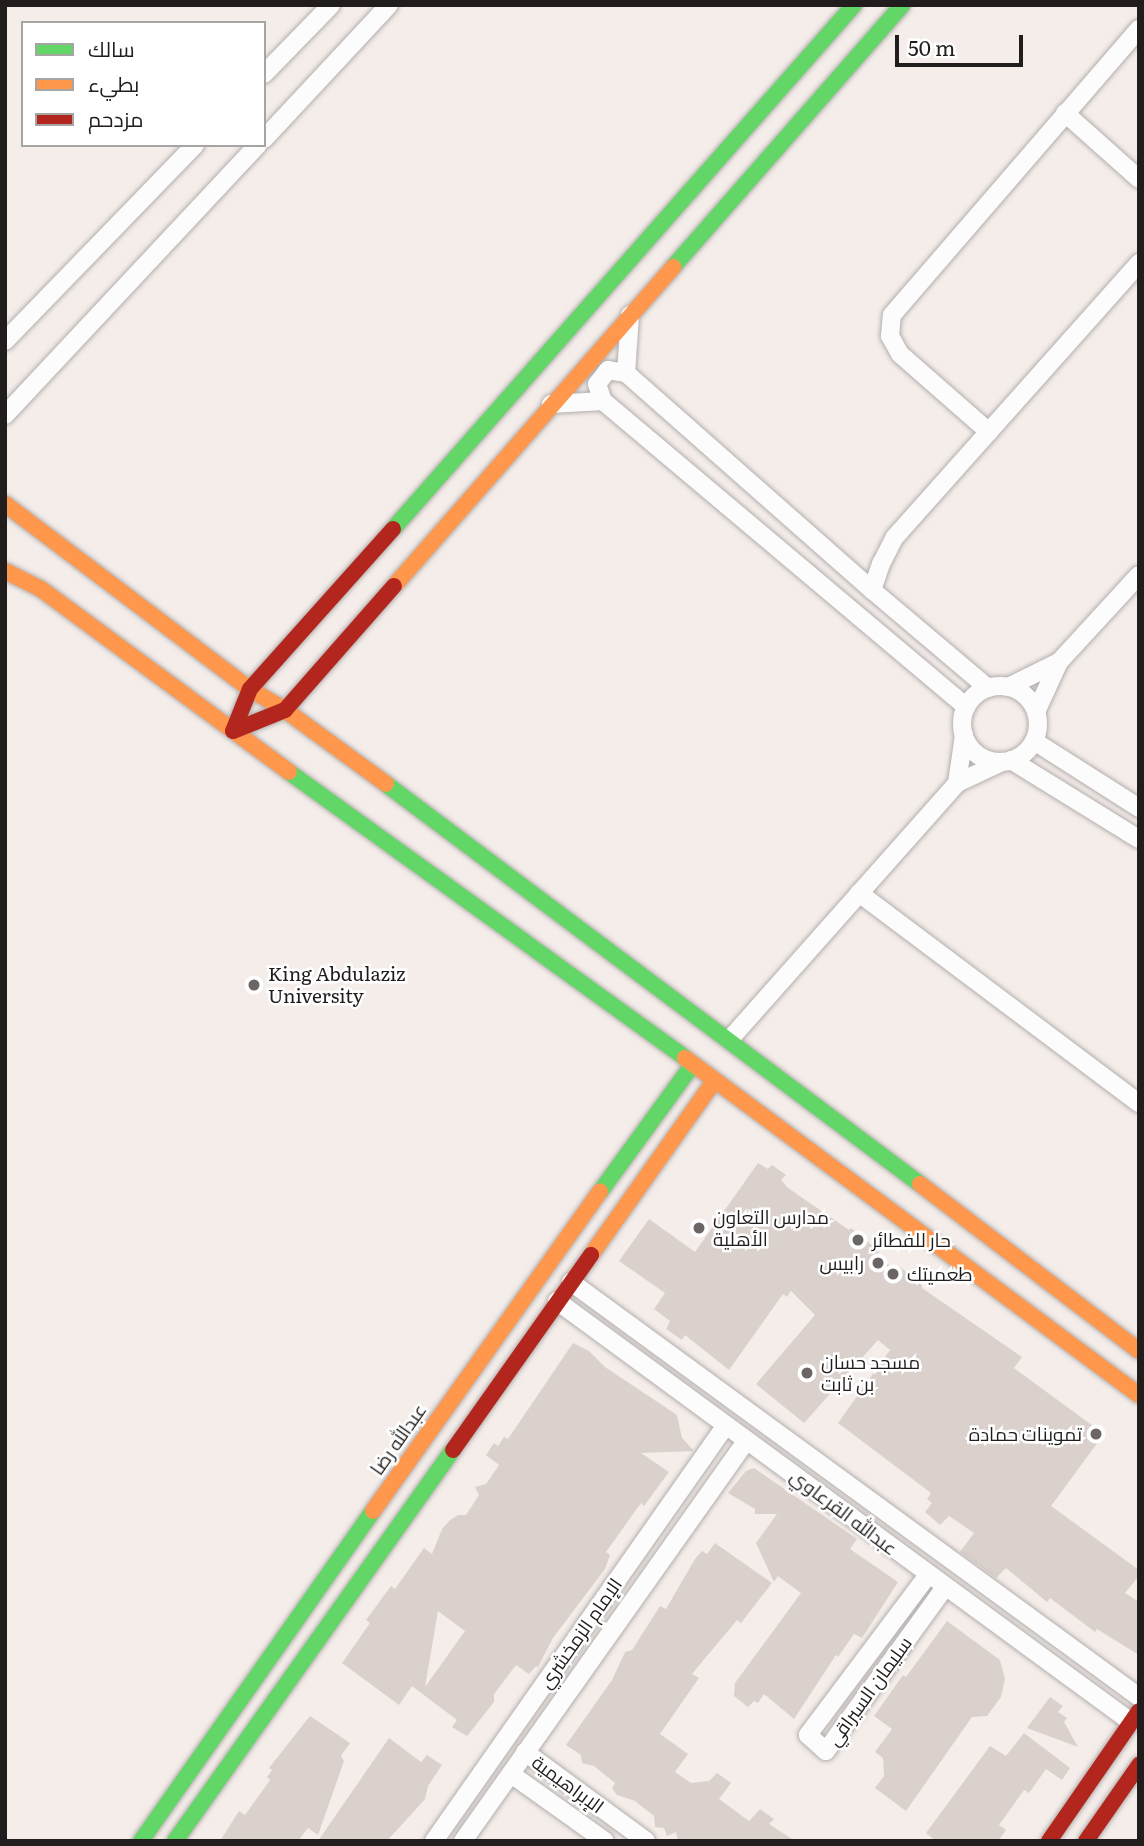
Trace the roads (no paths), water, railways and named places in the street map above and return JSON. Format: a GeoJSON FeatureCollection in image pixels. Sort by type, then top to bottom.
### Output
{"type":"FeatureCollection","features":[{"type":"Feature","properties":{"kind":"street"},"geometry":{"type":"LineString","coordinates":[[266,72],[331,5]]}},
{"type":"Feature","properties":{"kind":"street"},"geometry":{"type":"LineString","coordinates":[[266,137],[389,5]]}},
{"type":"Feature","properties":{"kind":"street"},"geometry":{"type":"LineString","coordinates":[[233,731],[250,689],[443,474],[854,5]]}},
{"type":"Feature","properties":{"kind":"street"},"geometry":{"type":"LineString","coordinates":[[233,731],[285,710],[901,5]]}},
{"type":"Feature","properties":{"kind":"street"},"geometry":{"type":"LineString","coordinates":[[989,432],[900,354],[890,336],[892,315],[1139,29]]}},
{"type":"Feature","properties":{"kind":"street"},"geometry":{"type":"LineString","coordinates":[[1065,113],[1139,178]]}},
{"type":"Feature","properties":{"kind":"street"},"geometry":{"type":"LineString","coordinates":[[5,341],[193,147]]}},
{"type":"Feature","properties":{"kind":"street"},"geometry":{"type":"LineString","coordinates":[[5,415],[256,147]]}},
{"type":"Feature","properties":{"kind":"street"},"geometry":{"type":"LineString","coordinates":[[872,590],[895,537],[1139,263]]}},
{"type":"Feature","properties":{"kind":"street"},"geometry":{"type":"LineString","coordinates":[[626,373],[629,315]]}},
{"type":"Feature","properties":{"kind":"street"},"geometry":{"type":"LineString","coordinates":[[966,707],[603,401],[597,384],[608,370],[626,373],[872,590],[988,688]]}},
{"type":"Feature","properties":{"kind":"street"},"geometry":{"type":"LineString","coordinates":[[551,404],[603,401]]}},
{"type":"Feature","properties":{"kind":"street"},"geometry":{"type":"LineString","coordinates":[[5,504],[250,689],[285,710],[730,1039],[1139,1351]]}},
{"type":"Feature","properties":{"kind":"street"},"geometry":{"type":"LineString","coordinates":[[5,572],[41,589],[715,1080],[1139,1395]]}},
{"type":"Feature","properties":{"kind":"street"},"geometry":{"type":"LineString","coordinates":[[1036,712],[1059,662],[1139,575]]}},
{"type":"Feature","properties":{"kind":"street"},"geometry":{"type":"LineString","coordinates":[[1059,662],[1008,687],[988,688],[979,692],[966,707],[963,716],[965,743],[982,758],[1006,761],[1139,839]]}},
{"type":"Feature","properties":{"kind":"street"},"geometry":{"type":"LineString","coordinates":[[730,1039],[957,783],[1020,756],[1034,741],[1038,722],[1036,712],[1023,693],[1008,687]]}},
{"type":"Feature","properties":{"kind":"street"},"geometry":{"type":"LineString","coordinates":[[957,783],[964,736]]}},
{"type":"Feature","properties":{"kind":"street"},"geometry":{"type":"LineString","coordinates":[[1034,741],[1139,808]]}},
{"type":"Feature","properties":{"kind":"street"},"geometry":{"type":"LineString","coordinates":[[859,893],[1139,1103]]}},
{"type":"Feature","properties":{"kind":"street","name":"عبدالله رضا"},"geometry":{"type":"LineString","coordinates":[[141,1841],[515,1309],[693,1064]]}},
{"type":"Feature","properties":{"kind":"street"},"geometry":{"type":"LineString","coordinates":[[175,1841],[715,1080]]}},
{"type":"Feature","properties":{"kind":"street","name":"عبدالله القرعاوي"},"geometry":{"type":"LineString","coordinates":[[571,1282],[1139,1697]]}},
{"type":"Feature","properties":{"kind":"street","name":"عبدالله القرعاوي"},"geometry":{"type":"LineString","coordinates":[[557,1301],[928,1575],[1135,1717]]}},
{"type":"Feature","properties":{"kind":"street"},"geometry":{"type":"LineString","coordinates":[[515,1309],[540,1324]]}},
{"type":"Feature","properties":{"kind":"street","name":"الإمام الزمخشري"},"geometry":{"type":"LineString","coordinates":[[434,1841],[726,1425]]}},
{"type":"Feature","properties":{"kind":"street","name":"الإمام الزمخشري"},"geometry":{"type":"LineString","coordinates":[[463,1841],[747,1440]]}},
{"type":"Feature","properties":{"kind":"street","name":"سليمان السيراقي"},"geometry":{"type":"LineString","coordinates":[[928,1575],[808,1735],[826,1751],[945,1587]]}},
{"type":"Feature","properties":{"kind":"street"},"geometry":{"type":"LineString","coordinates":[[1049,1841],[1135,1717]]}},
{"type":"Feature","properties":{"kind":"street","name":"الإبراهيمية"},"geometry":{"type":"LineString","coordinates":[[525,1752],[646,1841]]}},
{"type":"Feature","properties":{"kind":"street"},"geometry":{"type":"LineString","coordinates":[[1086,1841],[1139,1765]]}},
{"type":"Feature","properties":{"kind":"street","name":"الإبراهيمية"},"geometry":{"type":"LineString","coordinates":[[511,1774],[605,1841]]}},
{"type":"Feature","properties":{"kind":"place","name":"King Abdulaziz University"},"geometry":{"type":"Point","coordinates":[254,985]}},
{"type":"Feature","properties":{"kind":"place","name":"مدارس التعاون الأهلية"},"geometry":{"type":"Point","coordinates":[699,1228]}},
{"type":"Feature","properties":{"kind":"place","name":"حار للفطائر"},"geometry":{"type":"Point","coordinates":[858,1240]}},
{"type":"Feature","properties":{"kind":"place","name":"رابيس"},"geometry":{"type":"Point","coordinates":[878,1263]}},
{"type":"Feature","properties":{"kind":"place","name":"طعميتك"},"geometry":{"type":"Point","coordinates":[893,1274]}},
{"type":"Feature","properties":{"kind":"place","name":"مسجد حسان بن ثابت"},"geometry":{"type":"Point","coordinates":[807,1373]}},
{"type":"Feature","properties":{"kind":"place","name":"تموينات حمادة"},"geometry":{"type":"Point","coordinates":[1096,1434]}}]}
